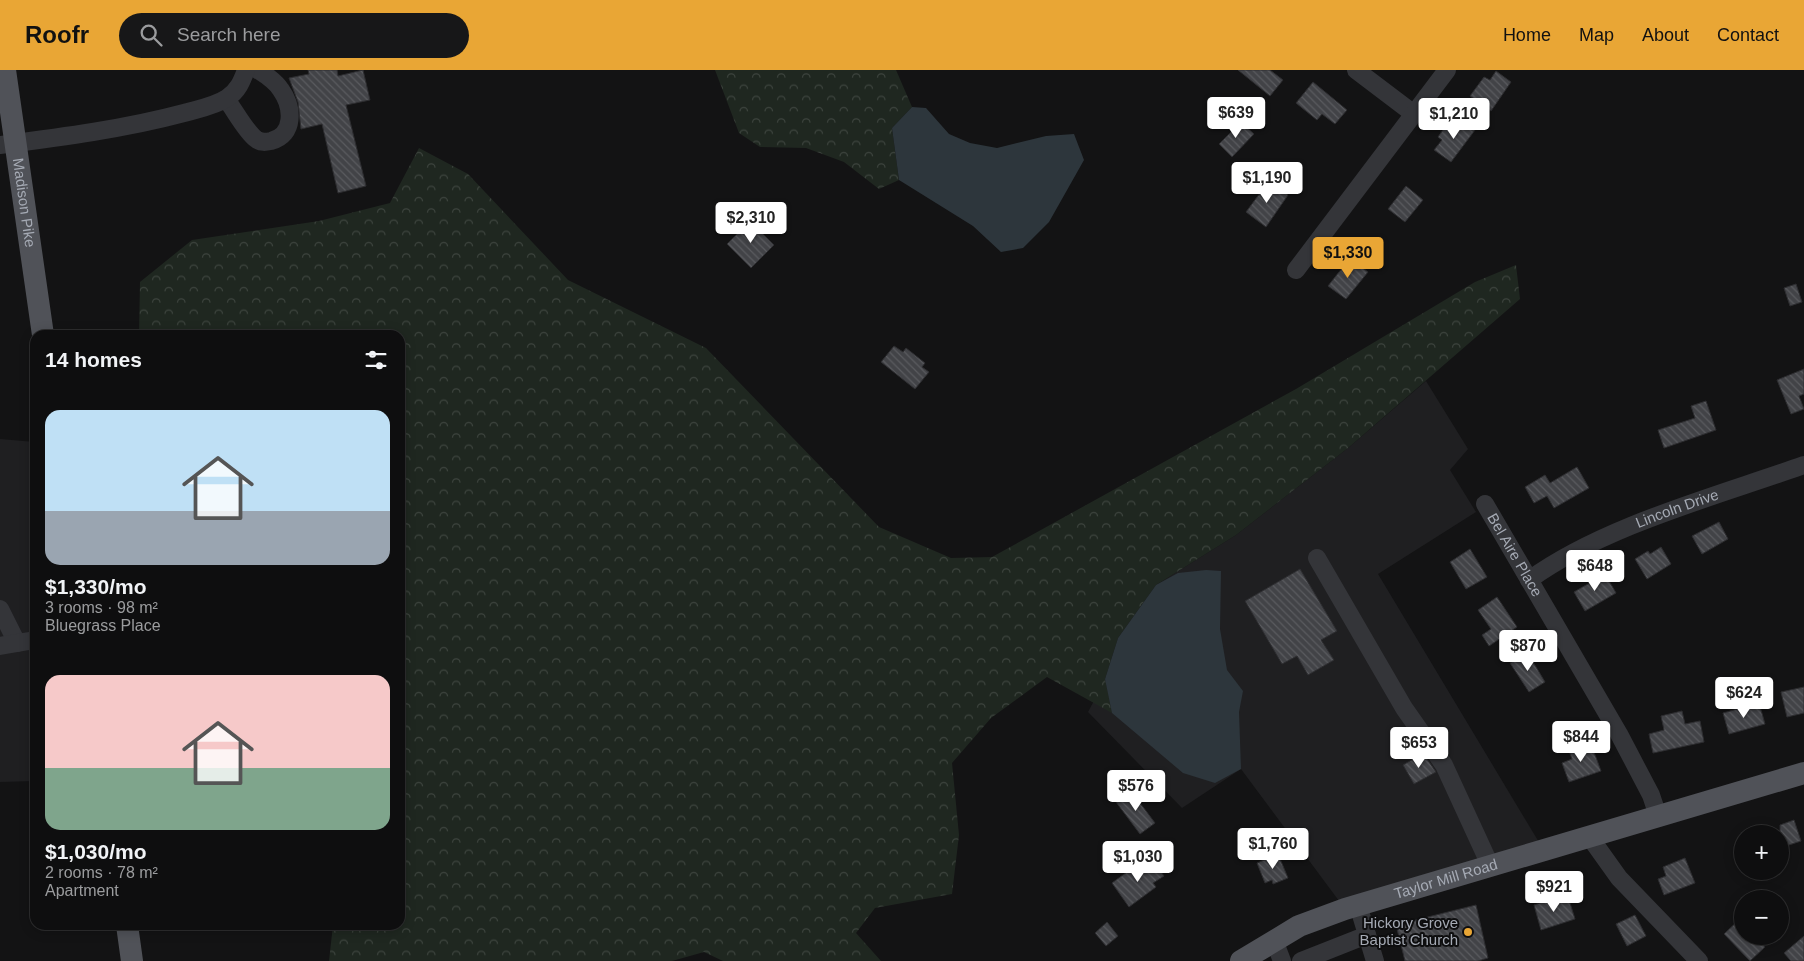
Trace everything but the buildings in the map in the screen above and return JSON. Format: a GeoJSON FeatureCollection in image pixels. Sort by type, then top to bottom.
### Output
{"type":"FeatureCollection","features":[{"type":"Feature","properties":{"kind":"main road","name":"Madison Pike"},"geometry":{"type":"LineString","coordinates":[[5,70],[8,144],[42,330]]}},
{"type":"Feature","properties":{"kind":"main road","name":"Taylor Mill Road"},"geometry":{"type":"LineString","coordinates":[[1241,961],[1299,926],[1358,905],[1804,774]]}},
{"type":"Feature","properties":{"kind":"main road"},"geometry":{"type":"LineString","coordinates":[[128,930],[132,961]]}},
{"type":"Feature","properties":{"kind":"street"},"geometry":{"type":"LineString","coordinates":[[8,144],[150,122],[211,106],[226,99],[241,83],[246,70]]}},
{"type":"Feature","properties":{"kind":"street"},"geometry":{"type":"LineString","coordinates":[[226,99],[256,140],[265,142],[276,140],[286,132],[290,122],[289,111],[282,91],[258,70]]}},
{"type":"Feature","properties":{"kind":"street"},"geometry":{"type":"LineString","coordinates":[[1356,70],[1414,114]]}},
{"type":"Feature","properties":{"kind":"street"},"geometry":{"type":"LineString","coordinates":[[1296,270],[1447,70]]}},
{"type":"Feature","properties":{"kind":"street","name":"Lincoln Drive"},"geometry":{"type":"LineString","coordinates":[[1529,580],[1547,567],[1597,541],[1651,519],[1804,465]]}},
{"type":"Feature","properties":{"kind":"street","name":"Bel Aire Place"},"geometry":{"type":"LineString","coordinates":[[1485,504],[1619,734],[1651,795],[1658,816]]}},
{"type":"Feature","properties":{"kind":"street"},"geometry":{"type":"LineString","coordinates":[[1317,558],[1404,708],[1444,765],[1490,865]]}},
{"type":"Feature","properties":{"kind":"street"},"geometry":{"type":"LineString","coordinates":[[0,609],[9,644],[30,641]]}},
{"type":"Feature","properties":{"kind":"street"},"geometry":{"type":"LineString","coordinates":[[1589,836],[1620,878],[1699,961]]}},
{"type":"Feature","properties":{"kind":"street"},"geometry":{"type":"LineString","coordinates":[[1358,905],[1375,961]]}},
{"type":"Feature","properties":{"kind":"street"},"geometry":{"type":"LineString","coordinates":[[1301,961],[1367,935]]}},
{"type":"Feature","properties":{"kind":"street"},"geometry":{"type":"LineString","coordinates":[[1274,940],[1282,961]]}},
{"type":"Feature","properties":{"kind":"shaded area"},"geometry":{"type":"Polygon","coordinates":[[[912,107],[926,108],[949,134],[970,143],[997,148],[1046,136],[1074,134],[1084,160],[1049,222],[1023,248],[1001,252],[973,226],[899,180],[892,128],[912,107]]]}},
{"type":"Feature","properties":{"kind":"shaded area"},"geometry":{"type":"Polygon","coordinates":[[[1426,381],[1468,449],[1450,470],[1476,512],[1378,574],[1543,849],[1345,909],[1241,769],[1182,808],[1088,712],[1156,585],[1236,535],[1348,448],[1426,381]]]}},
{"type":"Feature","properties":{"kind":"shaded area"},"geometry":{"type":"Polygon","coordinates":[[[0,439],[30,442],[30,781],[0,782],[0,439]]]}},
{"type":"Feature","properties":{"kind":"shaded area"},"geometry":{"type":"Polygon","coordinates":[[[1206,570],[1221,571],[1220,629],[1227,670],[1243,691],[1239,712],[1241,769],[1215,783],[1183,773],[1112,713],[1105,679],[1118,638],[1156,585],[1178,573],[1206,570]]]}},
{"type":"Feature","properties":{"kind":"green space"},"geometry":{"type":"Polygon","coordinates":[[[715,70],[896,70],[912,107],[892,128],[899,180],[879,189],[844,162],[806,148],[760,147],[739,133],[715,70]]]}},
{"type":"Feature","properties":{"kind":"green space"},"geometry":{"type":"Polygon","coordinates":[[[419,148],[468,174],[568,280],[706,348],[879,527],[951,558],[992,557],[1296,389],[1475,282],[1516,265],[1520,299],[1348,448],[1236,535],[1156,585],[1118,638],[1105,679],[1112,713],[1047,677],[991,718],[952,763],[959,835],[952,894],[875,908],[856,933],[881,961],[723,961],[704,952],[672,961],[329,961],[332,930],[405,930],[405,330],[139,330],[140,282],[192,240],[319,221],[390,203],[419,148]]]}},
{"type":"Feature","properties":{"kind":"place","name":"Hickory Grove Baptist Church"},"geometry":{"type":"Point","coordinates":[1468,932]}}]}
